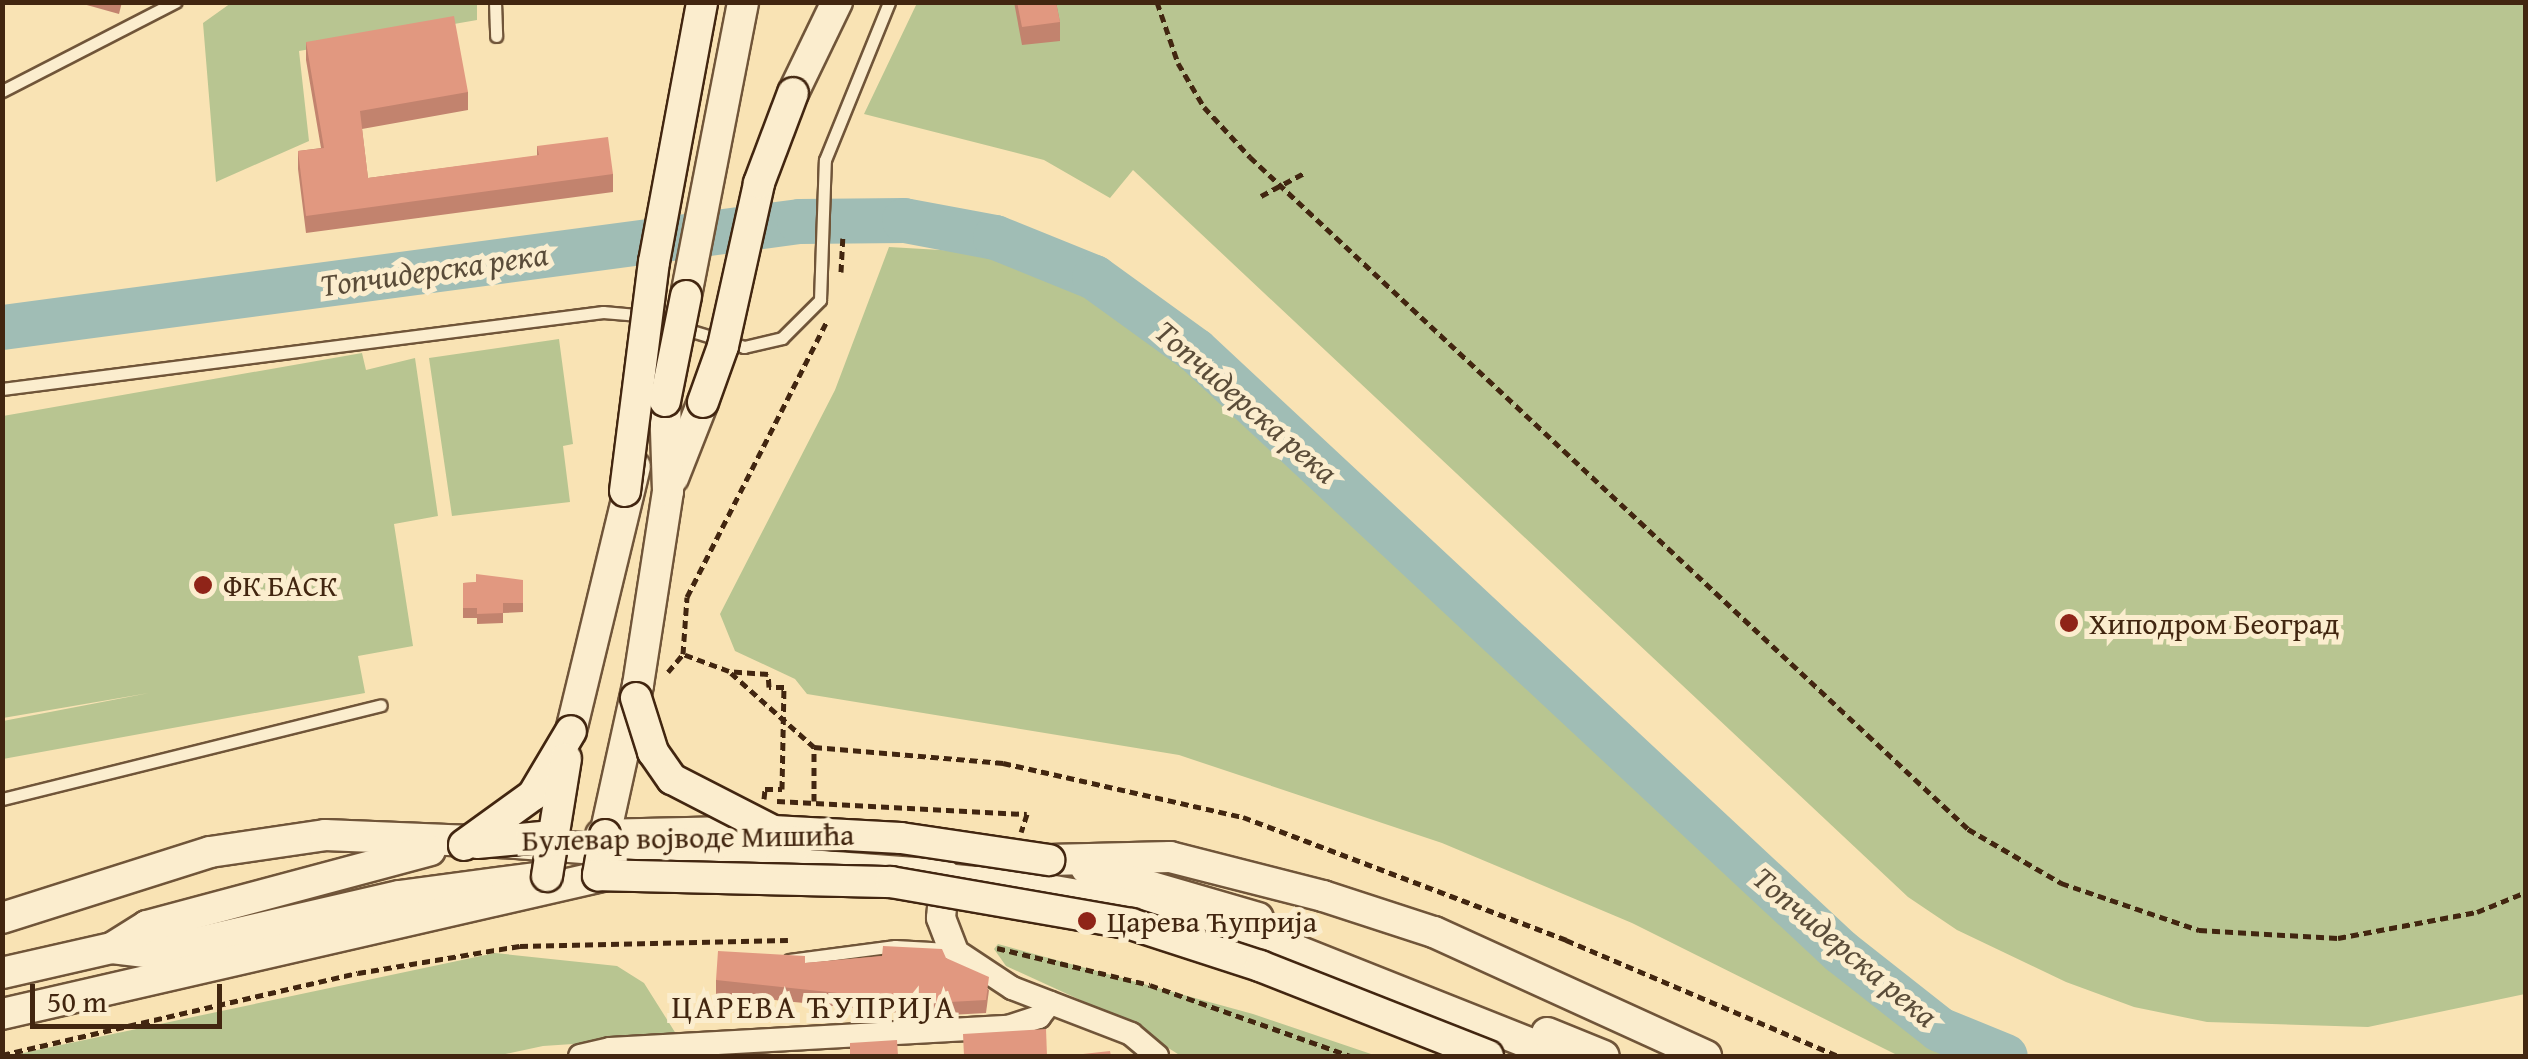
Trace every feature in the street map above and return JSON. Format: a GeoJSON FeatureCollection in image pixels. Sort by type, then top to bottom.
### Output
{"type":"FeatureCollection","features":[{"type":"Feature","properties":{"kind":"main road"},"geometry":{"type":"LineString","coordinates":[[547,876],[571,732],[624,491],[654,262],[702,2]]}},
{"type":"Feature","properties":{"kind":"main road"},"geometry":{"type":"LineString","coordinates":[[598,875],[636,698],[668,490],[666,401],[743,2]]}},
{"type":"Feature","properties":{"kind":"main road"},"geometry":{"type":"LineString","coordinates":[[668,490],[722,346],[776,132],[837,2]]}},
{"type":"Feature","properties":{"kind":"main road"},"geometry":{"type":"LineString","coordinates":[[624,491],[666,401]]}},
{"type":"Feature","properties":{"kind":"main road"},"geometry":{"type":"LineString","coordinates":[[636,698],[654,752],[672,779],[769,816]]}},
{"type":"Feature","properties":{"kind":"main road"},"geometry":{"type":"LineString","coordinates":[[464,845],[534,795],[571,732]]}},
{"type":"Feature","properties":{"kind":"main road","name":"Булевар војводе Мишића"},"geometry":{"type":"LineString","coordinates":[[2,973],[112,948],[147,926],[378,860],[464,845],[605,835],[769,816],[1049,860],[1262,920],[1604,1056]]}},
{"type":"Feature","properties":{"kind":"main road"},"geometry":{"type":"LineString","coordinates":[[2,918],[210,852],[282,838],[407,836],[666,859],[782,860],[946,875]]}},
{"type":"Feature","properties":{"kind":"main road"},"geometry":{"type":"LineString","coordinates":[[1049,860],[1170,857],[1323,896],[1434,932],[1706,1056]]}},
{"type":"Feature","properties":{"kind":"main road"},"geometry":{"type":"LineString","coordinates":[[2,1014],[450,916],[666,859]]}},
{"type":"Feature","properties":{"kind":"main road","name":"Булевар војводе Мишића"},"geometry":{"type":"LineString","coordinates":[[112,948],[152,953],[399,896],[547,876],[863,880],[1052,906],[1204,946],[1488,1056]]}},
{"type":"Feature","properties":{"kind":"main road"},"geometry":{"type":"LineString","coordinates":[[985,879],[1118,902],[1280,944],[1562,1056]]}},
{"type":"Feature","properties":{"kind":"street"},"geometry":{"type":"LineString","coordinates":[[985,879],[946,875],[941,918],[953,950],[982,974],[1131,1034],[1157,1056]]}},
{"type":"Feature","properties":{"kind":"street"},"geometry":{"type":"LineString","coordinates":[[580,1056],[610,1049],[1008,1027],[1039,1017],[1050,1003]]}},
{"type":"Feature","properties":{"kind":"lane"},"geometry":{"type":"LineString","coordinates":[[495,2],[496,36]]}},
{"type":"Feature","properties":{"kind":"lane"},"geometry":{"type":"LineString","coordinates":[[2,389],[603,312],[639,315],[744,347],[764,345],[812,315],[825,260],[821,190],[834,128],[889,2]]}},
{"type":"Feature","properties":{"kind":"lane"},"geometry":{"type":"LineString","coordinates":[[2,92],[170,4]]}},
{"type":"Feature","properties":{"kind":"lane"},"geometry":{"type":"LineString","coordinates":[[2,799],[381,705]]}},
{"type":"Feature","properties":{"kind":"lane"},"geometry":{"type":"LineString","coordinates":[[777,960],[832,958],[894,946],[953,950]]}},
{"type":"Feature","properties":{"kind":"path"},"geometry":{"type":"LineString","coordinates":[[1157,2],[1178,63],[1204,107],[1280,186],[1968,829],[2008,854],[2128,909],[2199,930],[2266,938],[2406,928],[2526,892]]}},
{"type":"Feature","properties":{"kind":"path"},"geometry":{"type":"LineString","coordinates":[[1261,196],[1304,174]]}},
{"type":"Feature","properties":{"kind":"path"},"geometry":{"type":"LineString","coordinates":[[838,280],[844,262]]}},
{"type":"Feature","properties":{"kind":"path"},"geometry":{"type":"LineString","coordinates":[[769,816],[765,789],[782,790],[784,686],[769,687],[768,674],[729,671],[683,654],[686,596],[828,317]]}},
{"type":"Feature","properties":{"kind":"path"},"geometry":{"type":"LineString","coordinates":[[729,671],[814,747]]}},
{"type":"Feature","properties":{"kind":"path"},"geometry":{"type":"LineString","coordinates":[[2,1055],[358,973],[520,946],[804,940]]}},
{"type":"Feature","properties":{"kind":"path"},"geometry":{"type":"LineString","coordinates":[[989,948],[1134,980],[1350,1056]]}},
{"type":"Feature","properties":{"kind":"green space"},"geometry":{"type":"Polygon","coordinates":[[[231,3],[477,3],[477,20],[299,51],[309,141],[216,182],[203,23],[231,3]]]}},
{"type":"Feature","properties":{"kind":"green space","name":"Хиподром Београд"},"geometry":{"type":"Polygon","coordinates":[[[917,3],[2525,3],[2525,994],[2368,1027],[2207,1022],[2134,1007],[2066,982],[1957,930],[1908,897],[1133,170],[1110,198],[1044,160],[864,114],[917,3]]]}},
{"type":"Feature","properties":{"kind":"green space"},"geometry":{"type":"Polygon","coordinates":[[[889,247],[1042,256],[1256,421],[1892,1013],[1974,1056],[1899,1056],[1632,923],[1442,843],[1179,755],[807,694],[795,679],[735,651],[720,614],[835,390],[889,247]]]}},
{"type":"Feature","properties":{"kind":"green space"},"geometry":{"type":"Polygon","coordinates":[[[559,339],[573,444],[563,446],[570,502],[452,516],[429,358],[559,339]]]}},
{"type":"Feature","properties":{"kind":"green space","name":"ФК БАСК"},"geometry":{"type":"Polygon","coordinates":[[[362,353],[366,370],[415,358],[438,516],[394,524],[413,646],[358,656],[365,693],[3,759],[3,721],[149,693],[3,718],[3,416],[362,353]]]}},
{"type":"Feature","properties":{"kind":"green space"},"geometry":{"type":"Polygon","coordinates":[[[998,944],[1253,1014],[1377,1056],[1181,1056],[1124,1020],[1006,966],[994,949],[998,944]]]}},
{"type":"Feature","properties":{"kind":"green space"},"geometry":{"type":"Polygon","coordinates":[[[495,953],[617,966],[644,983],[678,1037],[543,1046],[496,1056],[9,1056],[495,953]]]}},
{"type":"Feature","properties":{"kind":"building"},"geometry":{"type":"Polygon","coordinates":[[[1017,2],[1056,2],[1060,22],[1022,27],[1017,2]]]}},
{"type":"Feature","properties":{"kind":"building"},"geometry":{"type":"Polygon","coordinates":[[[454,16],[468,92],[360,111],[368,178],[539,155],[537,146],[608,137],[613,174],[306,216],[298,151],[324,148],[306,42],[454,16]]]}},
{"type":"Feature","properties":{"kind":"building"},"geometry":{"type":"Polygon","coordinates":[[[476,574],[523,580],[523,603],[503,603],[503,613],[477,614],[477,608],[463,608],[463,583],[476,582],[476,574]]]}},
{"type":"Feature","properties":{"kind":"building"},"geometry":{"type":"Polygon","coordinates":[[[883,946],[942,949],[946,958],[989,977],[986,1000],[931,1003],[716,980],[718,951],[805,956],[805,963],[882,956],[883,946]]]}},
{"type":"Feature","properties":{"kind":"building"},"geometry":{"type":"Polygon","coordinates":[[[1046,1029],[1047,1056],[964,1056],[963,1034],[1046,1029]]]}},
{"type":"Feature","properties":{"kind":"building"},"geometry":{"type":"Polygon","coordinates":[[[897,1040],[898,1056],[850,1056],[850,1043],[897,1040]]]}},
{"type":"Feature","properties":{"kind":"building"},"geometry":{"type":"Polygon","coordinates":[[[1110,1051],[1111,1056],[1065,1056],[1110,1051]]]}},
{"type":"Feature","properties":{"kind":"waterway","name":"Топчидерска река"},"geometry":{"type":"LineString","coordinates":[[2,327],[799,221],[904,220],[995,237],[1094,277],[1195,350],[1840,951],[1939,1029],[2005,1056]]}},
{"type":"Feature","properties":{"kind":"tram line"},"geometry":{"type":"LineString","coordinates":[[2523,1056],[2526,1052]]}},
{"type":"Feature","properties":{"kind":"place","name":"ФК БАСК"},"geometry":{"type":"Point","coordinates":[203,585]}},
{"type":"Feature","properties":{"kind":"place","name":"Хиподром Београд"},"geometry":{"type":"Point","coordinates":[2069,623]}},
{"type":"Feature","properties":{"kind":"place","name":"Царева Ћуприја"},"geometry":{"type":"Point","coordinates":[1087,921]}},
{"type":"Feature","properties":{"kind":"district","name":"ЦАРЕВА ЋУПРИЈА"},"geometry":{"type":"Point","coordinates":[814,1007]}}]}
